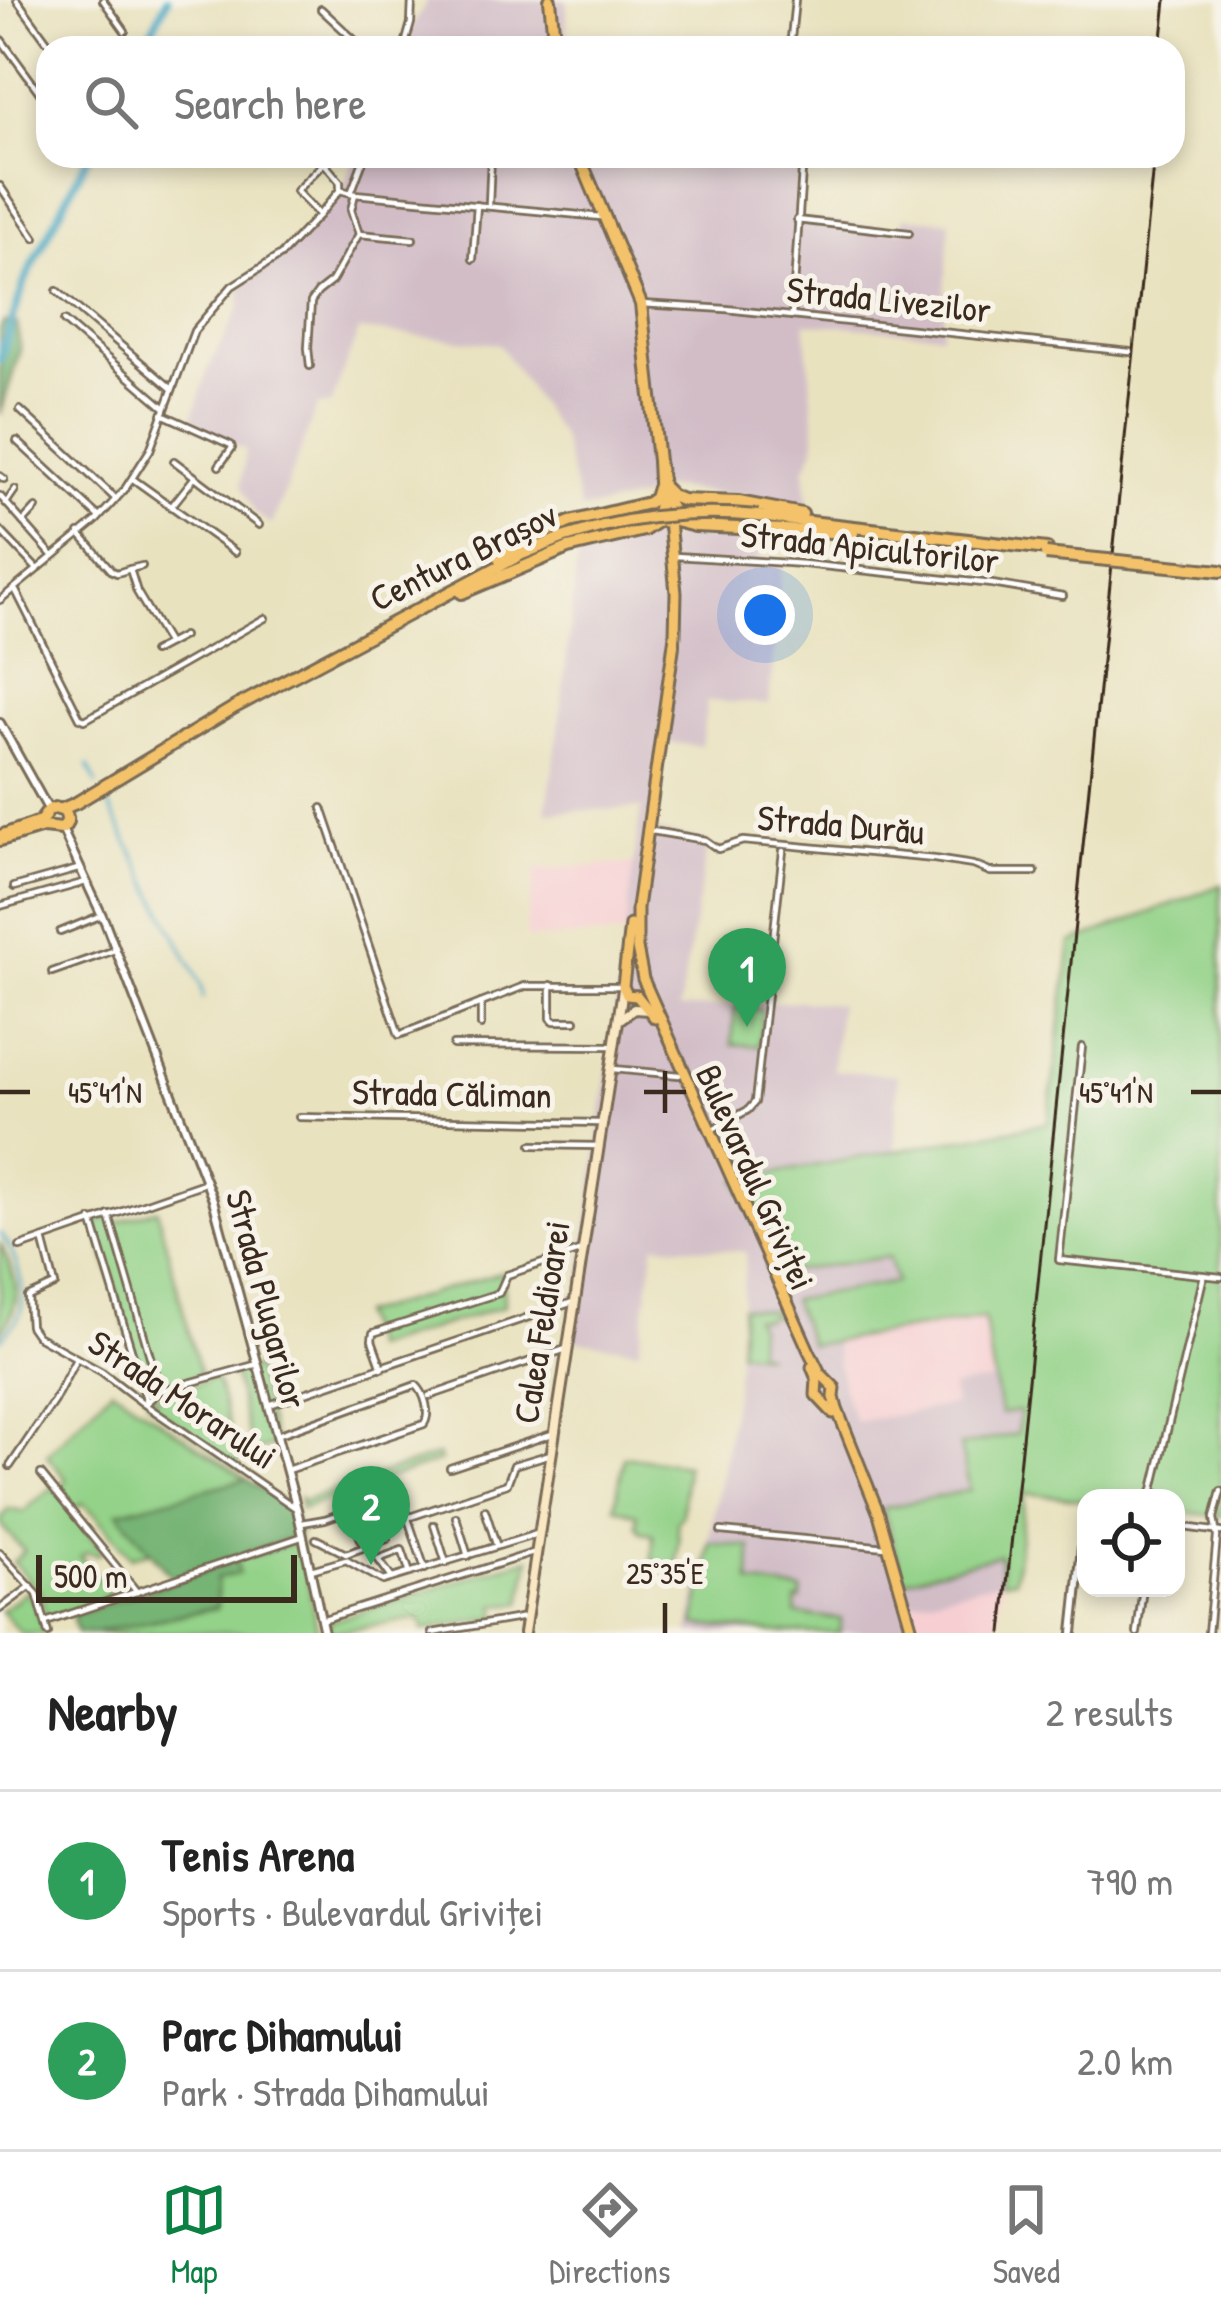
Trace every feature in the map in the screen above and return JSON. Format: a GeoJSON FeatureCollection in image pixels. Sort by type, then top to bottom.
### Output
{"type":"FeatureCollection","features":[{"type":"Feature","properties":{"kind":"highway"},"geometry":{"type":"LineString","coordinates":[[550,0],[554,36]]}},
{"type":"Feature","properties":{"kind":"highway","name":"Calea Feldioarei"},"geometry":{"type":"LineString","coordinates":[[585,168],[641,304],[664,514]]}},
{"type":"Feature","properties":{"kind":"highway"},"geometry":{"type":"LineString","coordinates":[[436,602],[535,537],[590,516],[652,501],[660,484],[672,496],[688,500],[739,502],[863,530]]}},
{"type":"Feature","properties":{"kind":"highway"},"geometry":{"type":"LineString","coordinates":[[436,602],[568,548],[644,530],[688,500]]}},
{"type":"Feature","properties":{"kind":"highway"},"geometry":{"type":"LineString","coordinates":[[640,506],[695,526],[863,530]]}},
{"type":"Feature","properties":{"kind":"highway","name":"Centura Brașov"},"geometry":{"type":"LineString","coordinates":[[0,838],[56,819],[202,731],[522,554],[603,528],[671,514],[710,513],[1221,568]]}},
{"type":"Feature","properties":{"kind":"main road","name":"Calea Feldioarei"},"geometry":{"type":"LineString","coordinates":[[524,1633],[618,1020],[628,989],[632,909],[671,635],[664,514]]}},
{"type":"Feature","properties":{"kind":"main road"},"geometry":{"type":"LineString","coordinates":[[644,530],[667,537],[679,526],[695,526]]}},
{"type":"Feature","properties":{"kind":"main road","name":"Calea Feldioarei"},"geometry":{"type":"LineString","coordinates":[[628,989],[643,992],[636,922],[675,635],[676,593],[667,537]]}},
{"type":"Feature","properties":{"kind":"main road"},"geometry":{"type":"LineString","coordinates":[[628,989],[634,974],[643,980]]}},
{"type":"Feature","properties":{"kind":"main road","name":"Bulevardul Griviței"},"geometry":{"type":"LineString","coordinates":[[643,980],[680,1075],[816,1375],[816,1386]]}},
{"type":"Feature","properties":{"kind":"main road","name":"Bulevardul Griviței"},"geometry":{"type":"LineString","coordinates":[[628,989],[656,1013],[815,1364],[829,1381]]}},
{"type":"Feature","properties":{"kind":"main road"},"geometry":{"type":"LineString","coordinates":[[618,1020],[634,1009],[656,1013]]}},
{"type":"Feature","properties":{"kind":"main road"},"geometry":{"type":"LineString","coordinates":[[828,1399],[836,1388],[823,1381],[816,1386],[816,1395],[828,1399],[879,1514],[911,1633]]}},
{"type":"Feature","properties":{"kind":"main road"},"geometry":{"type":"LineString","coordinates":[[828,1399],[886,1547],[911,1633]]}},
{"type":"Feature","properties":{"kind":"street"},"geometry":{"type":"LineString","coordinates":[[17,0],[43,36]]}},
{"type":"Feature","properties":{"kind":"street"},"geometry":{"type":"LineString","coordinates":[[104,0],[124,31]]}},
{"type":"Feature","properties":{"kind":"street"},"geometry":{"type":"LineString","coordinates":[[407,36],[412,0]]}},
{"type":"Feature","properties":{"kind":"street"},"geometry":{"type":"LineString","coordinates":[[791,36],[795,0]]}},
{"type":"Feature","properties":{"kind":"street"},"geometry":{"type":"LineString","coordinates":[[321,9],[350,36]]}},
{"type":"Feature","properties":{"kind":"street"},"geometry":{"type":"LineString","coordinates":[[0,38],[36,88]]}},
{"type":"Feature","properties":{"kind":"street"},"geometry":{"type":"LineString","coordinates":[[319,168],[296,191],[319,215]]}},
{"type":"Feature","properties":{"kind":"street"},"geometry":{"type":"LineString","coordinates":[[0,600],[99,517],[133,479],[150,450],[192,334],[230,288],[281,255],[340,190],[340,182],[328,168]]}},
{"type":"Feature","properties":{"kind":"street"},"geometry":{"type":"LineString","coordinates":[[310,366],[311,302],[332,281],[358,234],[351,211],[361,168]]}},
{"type":"Feature","properties":{"kind":"street"},"geometry":{"type":"LineString","coordinates":[[489,206],[491,168]]}},
{"type":"Feature","properties":{"kind":"street"},"geometry":{"type":"LineString","coordinates":[[792,316],[802,168]]}},
{"type":"Feature","properties":{"kind":"street"},"geometry":{"type":"LineString","coordinates":[[0,186],[35,238]]}},
{"type":"Feature","properties":{"kind":"street"},"geometry":{"type":"LineString","coordinates":[[340,190],[604,217]]}},
{"type":"Feature","properties":{"kind":"street"},"geometry":{"type":"LineString","coordinates":[[473,259],[477,205]]}},
{"type":"Feature","properties":{"kind":"street"},"geometry":{"type":"LineString","coordinates":[[797,220],[908,232]]}},
{"type":"Feature","properties":{"kind":"street"},"geometry":{"type":"LineString","coordinates":[[358,234],[413,238]]}},
{"type":"Feature","properties":{"kind":"street"},"geometry":{"type":"LineString","coordinates":[[57,291],[171,388]]}},
{"type":"Feature","properties":{"kind":"street","name":"Strada Livezilor"},"geometry":{"type":"LineString","coordinates":[[641,304],[1130,352]]}},
{"type":"Feature","properties":{"kind":"street"},"geometry":{"type":"LineString","coordinates":[[64,321],[163,410],[231,445],[219,466]]}},
{"type":"Feature","properties":{"kind":"street"},"geometry":{"type":"LineString","coordinates":[[20,410],[116,499]]}},
{"type":"Feature","properties":{"kind":"street"},"geometry":{"type":"LineString","coordinates":[[17,440],[99,517]]}},
{"type":"Feature","properties":{"kind":"street"},"geometry":{"type":"LineString","coordinates":[[174,460],[259,525]]}},
{"type":"Feature","properties":{"kind":"street"},"geometry":{"type":"LineString","coordinates":[[171,507],[194,477]]}},
{"type":"Feature","properties":{"kind":"street"},"geometry":{"type":"LineString","coordinates":[[133,479],[235,552]]}},
{"type":"Feature","properties":{"kind":"street"},"geometry":{"type":"LineString","coordinates":[[15,490],[3,500],[52,556]]}},
{"type":"Feature","properties":{"kind":"street"},"geometry":{"type":"LineString","coordinates":[[23,523],[37,510]]}},
{"type":"Feature","properties":{"kind":"street"},"geometry":{"type":"LineString","coordinates":[[0,530],[37,569]]}},
{"type":"Feature","properties":{"kind":"street"},"geometry":{"type":"LineString","coordinates":[[80,533],[114,572],[142,566]]}},
{"type":"Feature","properties":{"kind":"street","name":"Strada Apicultorilor"},"geometry":{"type":"LineString","coordinates":[[672,556],[804,564],[1063,596]]}},
{"type":"Feature","properties":{"kind":"street"},"geometry":{"type":"LineString","coordinates":[[130,569],[137,592],[168,644]]}},
{"type":"Feature","properties":{"kind":"street"},"geometry":{"type":"LineString","coordinates":[[14,588],[85,720],[265,617]]}},
{"type":"Feature","properties":{"kind":"street"},"geometry":{"type":"LineString","coordinates":[[153,652],[183,636]]}},
{"type":"Feature","properties":{"kind":"street","name":"Strada Plugarilor"},"geometry":{"type":"LineString","coordinates":[[0,723],[56,819],[102,915],[207,1182],[300,1523],[324,1633]]}},
{"type":"Feature","properties":{"kind":"street"},"geometry":{"type":"LineString","coordinates":[[322,808],[399,1035],[519,988],[628,989]]}},
{"type":"Feature","properties":{"kind":"street","name":"Strada Durău"},"geometry":{"type":"LineString","coordinates":[[646,830],[705,839],[718,849],[740,842],[784,844],[934,859],[990,872],[1035,872]]}},
{"type":"Feature","properties":{"kind":"street","name":"Bulevardul Griviței"},"geometry":{"type":"LineString","coordinates":[[710,1131],[754,1102],[783,851]]}},
{"type":"Feature","properties":{"kind":"street"},"geometry":{"type":"LineString","coordinates":[[14,887],[80,869]]}},
{"type":"Feature","properties":{"kind":"street"},"geometry":{"type":"LineString","coordinates":[[0,906],[86,882]]}},
{"type":"Feature","properties":{"kind":"street"},"geometry":{"type":"LineString","coordinates":[[60,932],[102,915]]}},
{"type":"Feature","properties":{"kind":"street"},"geometry":{"type":"LineString","coordinates":[[52,972],[116,950]]}},
{"type":"Feature","properties":{"kind":"street"},"geometry":{"type":"LineString","coordinates":[[551,985],[551,1018],[575,1021]]}},
{"type":"Feature","properties":{"kind":"street"},"geometry":{"type":"LineString","coordinates":[[481,1003],[481,1025]]}},
{"type":"Feature","properties":{"kind":"street"},"geometry":{"type":"LineString","coordinates":[[453,1045],[615,1046]]}},
{"type":"Feature","properties":{"kind":"street"},"geometry":{"type":"LineString","coordinates":[[1082,1047],[1059,1260],[1221,1277]]}},
{"type":"Feature","properties":{"kind":"street"},"geometry":{"type":"LineString","coordinates":[[612,1069],[680,1075]]}},
{"type":"Feature","properties":{"kind":"street","name":"Strada Căliman"},"geometry":{"type":"LineString","coordinates":[[299,1117],[603,1123]]}},
{"type":"Feature","properties":{"kind":"street"},"geometry":{"type":"LineString","coordinates":[[532,1145],[599,1146]]}},
{"type":"Feature","properties":{"kind":"street"},"geometry":{"type":"LineString","coordinates":[[20,1247],[207,1182]]}},
{"type":"Feature","properties":{"kind":"street"},"geometry":{"type":"LineString","coordinates":[[110,1215],[160,1391]]}},
{"type":"Feature","properties":{"kind":"street"},"geometry":{"type":"LineString","coordinates":[[92,1220],[145,1403],[160,1391],[258,1364]]}},
{"type":"Feature","properties":{"kind":"street","name":"Strada Morarului"},"geometry":{"type":"LineString","coordinates":[[43,1239],[55,1283],[54,1288],[28,1298],[30,1325],[37,1336],[102,1372],[296,1509]]}},
{"type":"Feature","properties":{"kind":"street"},"geometry":{"type":"LineString","coordinates":[[382,1368],[373,1333],[499,1293],[507,1275],[582,1250]]}},
{"type":"Feature","properties":{"kind":"street"},"geometry":{"type":"LineString","coordinates":[[1153,1489],[1204,1276]]}},
{"type":"Feature","properties":{"kind":"street"},"geometry":{"type":"LineString","coordinates":[[269,1405],[573,1302]]}},
{"type":"Feature","properties":{"kind":"street"},"geometry":{"type":"LineString","coordinates":[[429,1396],[566,1348]]}},
{"type":"Feature","properties":{"kind":"street"},"geometry":{"type":"LineString","coordinates":[[10,1466],[77,1358]]}},
{"type":"Feature","properties":{"kind":"street"},"geometry":{"type":"LineString","coordinates":[[277,1435],[416,1385],[428,1414],[424,1424],[286,1471]]}},
{"type":"Feature","properties":{"kind":"street"},"geometry":{"type":"LineString","coordinates":[[449,1468],[554,1433]]}},
{"type":"Feature","properties":{"kind":"street"},"geometry":{"type":"LineString","coordinates":[[407,1518],[507,1484],[514,1465],[551,1454]]}},
{"type":"Feature","properties":{"kind":"street"},"geometry":{"type":"LineString","coordinates":[[41,1474],[136,1592]]}},
{"type":"Feature","properties":{"kind":"street"},"geometry":{"type":"LineString","coordinates":[[1208,1633],[1219,1532],[1214,1518],[1221,1491]]}},
{"type":"Feature","properties":{"kind":"street"},"geometry":{"type":"LineString","coordinates":[[300,1523],[325,1520],[376,1501]]}},
{"type":"Feature","properties":{"kind":"street"},"geometry":{"type":"LineString","coordinates":[[403,1504],[424,1569]]}},
{"type":"Feature","properties":{"kind":"street"},"geometry":{"type":"LineString","coordinates":[[485,1510],[497,1546]]}},
{"type":"Feature","properties":{"kind":"street"},"geometry":{"type":"LineString","coordinates":[[310,1570],[387,1539],[378,1514]]}},
{"type":"Feature","properties":{"kind":"street"},"geometry":{"type":"LineString","coordinates":[[456,1517],[468,1556]]}},
{"type":"Feature","properties":{"kind":"street"},"geometry":{"type":"LineString","coordinates":[[354,1522],[364,1547]]}},
{"type":"Feature","properties":{"kind":"street"},"geometry":{"type":"LineString","coordinates":[[434,1525],[446,1562]]}},
{"type":"Feature","properties":{"kind":"street"},"geometry":{"type":"LineString","coordinates":[[1185,1527],[1219,1532]]}},
{"type":"Feature","properties":{"kind":"street"},"geometry":{"type":"LineString","coordinates":[[721,1531],[886,1547]]}},
{"type":"Feature","properties":{"kind":"street"},"geometry":{"type":"LineString","coordinates":[[316,1539],[379,1581],[539,1533]]}},
{"type":"Feature","properties":{"kind":"street"},"geometry":{"type":"LineString","coordinates":[[46,1622],[303,1536]]}},
{"type":"Feature","properties":{"kind":"street"},"geometry":{"type":"LineString","coordinates":[[392,1578],[377,1559],[402,1550],[410,1574]]}},
{"type":"Feature","properties":{"kind":"street"},"geometry":{"type":"LineString","coordinates":[[321,1619],[536,1552]]}},
{"type":"Feature","properties":{"kind":"street"},"geometry":{"type":"LineString","coordinates":[[0,1553],[38,1594],[48,1633]]}},
{"type":"Feature","properties":{"kind":"street"},"geometry":{"type":"LineString","coordinates":[[0,1609],[32,1586]]}},
{"type":"Feature","properties":{"kind":"street"},"geometry":{"type":"LineString","coordinates":[[1211,1591],[1221,1592]]}},
{"type":"Feature","properties":{"kind":"street"},"geometry":{"type":"LineString","coordinates":[[1073,1633],[1077,1595]]}},
{"type":"Feature","properties":{"kind":"street"},"geometry":{"type":"LineString","coordinates":[[1137,1633],[1142,1597]]}},
{"type":"Feature","properties":{"kind":"street"},"geometry":{"type":"LineString","coordinates":[[432,1633],[526,1617]]}},
{"type":"Feature","properties":{"kind":"shaded area"},"geometry":{"type":"Polygon","coordinates":[[[428,0],[567,0],[567,36],[406,36],[428,0]]]}},
{"type":"Feature","properties":{"kind":"shaded area"},"geometry":{"type":"Polygon","coordinates":[[[350,168],[803,168],[797,218],[903,231],[903,217],[950,221],[942,334],[805,323],[815,428],[815,448],[805,469],[809,511],[753,497],[670,488],[581,510],[561,437],[499,344],[359,330],[331,404],[317,406],[272,525],[255,513],[241,485],[246,450],[190,425],[208,369],[240,307],[240,286],[299,242],[339,198],[350,168]]]}},
{"type":"Feature","properties":{"kind":"shaded area"},"geometry":{"type":"Polygon","coordinates":[[[686,530],[757,532],[759,558],[782,562],[769,704],[707,701],[701,746],[662,742],[650,829],[708,843],[679,1009],[798,1001],[839,1004],[833,1070],[897,1075],[895,1152],[860,1158],[896,1282],[792,1300],[810,1344],[834,1341],[855,1422],[954,1405],[951,1388],[994,1380],[1000,1413],[1020,1410],[1000,1555],[1002,1581],[910,1602],[916,1633],[689,1633],[735,1390],[746,1252],[655,1244],[639,1349],[573,1340],[641,808],[546,812],[578,551],[644,534],[671,542],[675,534],[686,530]]]}},
{"type":"Feature","properties":{"kind":"shaded area"},"geometry":{"type":"Polygon","coordinates":[[[635,864],[626,934],[527,939],[536,869],[635,864]]]}},
{"type":"Feature","properties":{"kind":"shaded area"},"geometry":{"type":"Polygon","coordinates":[[[984,1317],[994,1380],[952,1388],[955,1405],[855,1422],[834,1341],[984,1317]]]}},
{"type":"Feature","properties":{"kind":"shaded area"},"geometry":{"type":"Polygon","coordinates":[[[1002,1581],[997,1633],[916,1633],[909,1602],[1002,1581]]]}},
{"type":"Feature","properties":{"kind":"green space"},"geometry":{"type":"Polygon","coordinates":[[[4,322],[17,324],[20,350],[0,415],[0,329],[4,322]]]}},
{"type":"Feature","properties":{"kind":"green space"},"geometry":{"type":"Polygon","coordinates":[[[1221,885],[1221,1517],[1185,1512],[1185,1489],[1077,1489],[1077,1499],[1025,1493],[1015,1579],[1002,1581],[999,1555],[903,1580],[883,1508],[970,1490],[960,1446],[1017,1434],[1020,1411],[1000,1414],[984,1318],[810,1345],[792,1300],[896,1282],[888,1257],[778,1273],[737,1180],[1048,1123],[1071,943],[1221,885]]]}},
{"type":"Feature","properties":{"kind":"green space"},"geometry":{"type":"Polygon","coordinates":[[[735,1007],[762,1010],[759,1046],[732,1044],[735,1007]]]}},
{"type":"Feature","properties":{"kind":"green space"},"geometry":{"type":"Polygon","coordinates":[[[157,1209],[200,1376],[161,1388],[148,1400],[95,1222],[109,1217],[114,1223],[157,1209]]]}},
{"type":"Feature","properties":{"kind":"green space"},"geometry":{"type":"Polygon","coordinates":[[[0,1242],[16,1298],[0,1334],[0,1242]]]}},
{"type":"Feature","properties":{"kind":"green space"},"geometry":{"type":"Polygon","coordinates":[[[503,1272],[504,1306],[371,1349],[360,1315],[503,1272]]]}},
{"type":"Feature","properties":{"kind":"green space"},"geometry":{"type":"Polygon","coordinates":[[[742,1307],[786,1313],[780,1319],[770,1315],[754,1318],[757,1351],[767,1355],[739,1351],[742,1307]]]}},
{"type":"Feature","properties":{"kind":"green space"},"geometry":{"type":"Polygon","coordinates":[[[255,1367],[275,1446],[252,1451],[233,1373],[255,1367]]]}},
{"type":"Feature","properties":{"kind":"green space"},"geometry":{"type":"Polygon","coordinates":[[[216,1378],[241,1469],[149,1403],[216,1378]]]}},
{"type":"Feature","properties":{"kind":"green space"},"geometry":{"type":"Polygon","coordinates":[[[112,1388],[246,1479],[119,1512],[150,1551],[131,1557],[82,1503],[73,1511],[102,1552],[81,1556],[112,1596],[47,1619],[39,1591],[13,1562],[24,1551],[1,1525],[2,1517],[8,1509],[23,1512],[52,1487],[60,1494],[66,1479],[47,1455],[112,1388]]]}},
{"type":"Feature","properties":{"kind":"green space"},"geometry":{"type":"Polygon","coordinates":[[[438,1455],[440,1461],[301,1509],[299,1498],[303,1501],[438,1455]]]}},
{"type":"Feature","properties":{"kind":"green space"},"geometry":{"type":"Polygon","coordinates":[[[624,1456],[686,1465],[676,1567],[652,1566],[653,1534],[637,1526],[637,1514],[615,1507],[624,1456]]]}},
{"type":"Feature","properties":{"kind":"green space"},"geometry":{"type":"Polygon","coordinates":[[[246,1479],[292,1509],[299,1535],[172,1578],[118,1512],[246,1479]]]}},
{"type":"Feature","properties":{"kind":"green space"},"geometry":{"type":"Polygon","coordinates":[[[299,1541],[318,1633],[91,1633],[216,1608],[217,1578],[233,1575],[236,1561],[299,1541]]]}},
{"type":"Feature","properties":{"kind":"green space"},"geometry":{"type":"Polygon","coordinates":[[[710,1543],[751,1547],[750,1583],[802,1591],[796,1614],[841,1619],[840,1633],[695,1625],[710,1543]]]}},
{"type":"Feature","properties":{"kind":"green space"},"geometry":{"type":"Polygon","coordinates":[[[530,1558],[522,1603],[496,1605],[498,1617],[424,1630],[420,1618],[328,1633],[330,1621],[530,1558]]]}},
{"type":"Feature","properties":{"kind":"green space"},"geometry":{"type":"Polygon","coordinates":[[[236,1561],[239,1573],[217,1578],[217,1607],[77,1633],[72,1615],[236,1561]]]}},
{"type":"Feature","properties":{"kind":"green space"},"geometry":{"type":"Polygon","coordinates":[[[26,1591],[44,1633],[21,1633],[1,1611],[26,1591]]]}},
{"type":"Feature","properties":{"kind":"waterway"},"geometry":{"type":"LineString","coordinates":[[149,36],[167,0]]}},
{"type":"Feature","properties":{"kind":"waterway"},"geometry":{"type":"LineString","coordinates":[[0,359],[25,281],[82,168]]}},
{"type":"Feature","properties":{"kind":"waterway"},"geometry":{"type":"LineString","coordinates":[[0,342],[7,338]]}},
{"type":"Feature","properties":{"kind":"waterway"},"geometry":{"type":"LineString","coordinates":[[88,766],[97,784]]}},
{"type":"Feature","properties":{"kind":"waterway"},"geometry":{"type":"LineString","coordinates":[[103,794],[201,985],[203,998]]}},
{"type":"Feature","properties":{"kind":"waterway"},"geometry":{"type":"LineString","coordinates":[[0,1233],[22,1286],[18,1317],[0,1340]]}},
{"type":"Feature","properties":{"kind":"railway"},"geometry":{"type":"LineString","coordinates":[[1162,36],[1166,0]]}},
{"type":"Feature","properties":{"kind":"railway"},"geometry":{"type":"LineString","coordinates":[[1002,1633],[1153,168]]}},
{"type":"Feature","properties":{"kind":"place","name":"Tenis Arena"},"geometry":{"type":"Point","coordinates":[747,1027]}},
{"type":"Feature","properties":{"kind":"place","name":"Parc Dihamului"},"geometry":{"type":"Point","coordinates":[371,1565]}}]}
